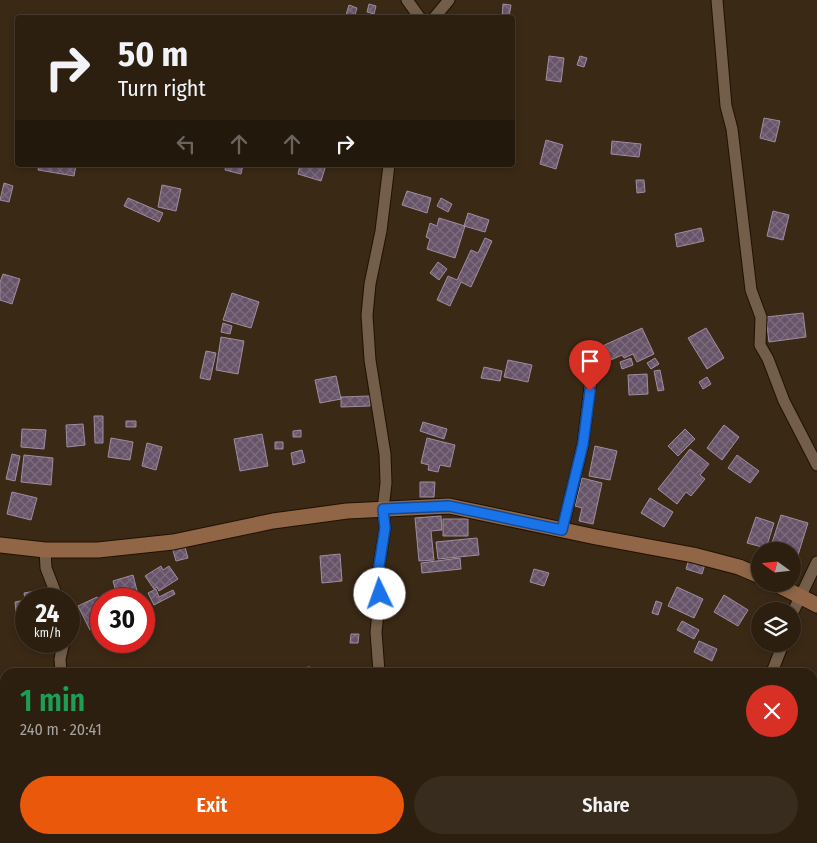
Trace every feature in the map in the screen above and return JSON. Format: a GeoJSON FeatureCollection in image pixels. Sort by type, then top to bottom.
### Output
{"type":"FeatureCollection","features":[{"type":"Feature","properties":{"kind":"street"},"geometry":{"type":"LineString","coordinates":[[407,0],[418,15]]}},
{"type":"Feature","properties":{"kind":"street"},"geometry":{"type":"LineString","coordinates":[[437,15],[450,0]]}},
{"type":"Feature","properties":{"kind":"street"},"geometry":{"type":"LineString","coordinates":[[717,0],[726,106],[732,129],[751,290],[761,317],[760,345],[768,359],[784,401],[817,465]]}},
{"type":"Feature","properties":{"kind":"street"},"geometry":{"type":"LineString","coordinates":[[379,668],[376,632],[380,594],[379,566],[385,528],[383,509],[386,484],[385,454],[370,360],[367,315],[370,284],[381,231],[389,167]]}},
{"type":"Feature","properties":{"kind":"street"},"geometry":{"type":"LineString","coordinates":[[562,530],[583,444],[594,355]]}},
{"type":"Feature","properties":{"kind":"street"},"geometry":{"type":"LineString","coordinates":[[0,545],[44,550],[98,550],[173,542],[273,521],[347,511],[449,506],[693,555],[739,567],[751,572]]}},
{"type":"Feature","properties":{"kind":"street"},"geometry":{"type":"LineString","coordinates":[[44,550],[46,568],[54,588]]}},
{"type":"Feature","properties":{"kind":"street"},"geometry":{"type":"LineString","coordinates":[[798,602],[817,562]]}},
{"type":"Feature","properties":{"kind":"street"},"geometry":{"type":"LineString","coordinates":[[791,592],[817,605]]}},
{"type":"Feature","properties":{"kind":"street"},"geometry":{"type":"LineString","coordinates":[[774,668],[780,652]]}},
{"type":"Feature","properties":{"kind":"street"},"geometry":{"type":"LineString","coordinates":[[61,653],[61,668]]}},
{"type":"Feature","properties":{"kind":"building"},"geometry":{"type":"Polygon","coordinates":[[[369,4],[376,6],[374,14],[367,12],[369,4]]]}},
{"type":"Feature","properties":{"kind":"building"},"geometry":{"type":"Polygon","coordinates":[[[503,4],[511,5],[509,15],[502,15],[503,4]]]}},
{"type":"Feature","properties":{"kind":"building"},"geometry":{"type":"Polygon","coordinates":[[[349,5],[357,8],[355,15],[346,15],[349,5]]]}},
{"type":"Feature","properties":{"kind":"building"},"geometry":{"type":"Polygon","coordinates":[[[549,56],[564,58],[561,82],[546,80],[549,56]]]}},
{"type":"Feature","properties":{"kind":"building"},"geometry":{"type":"Polygon","coordinates":[[[580,56],[587,58],[584,67],[577,65],[580,56]]]}},
{"type":"Feature","properties":{"kind":"building"},"geometry":{"type":"Polygon","coordinates":[[[764,118],[780,121],[775,142],[760,138],[764,118]]]}},
{"type":"Feature","properties":{"kind":"building"},"geometry":{"type":"Polygon","coordinates":[[[546,140],[563,145],[556,169],[540,164],[546,140]]]}},
{"type":"Feature","properties":{"kind":"building"},"geometry":{"type":"Polygon","coordinates":[[[612,141],[641,144],[639,157],[611,154],[612,141]]]}},
{"type":"Feature","properties":{"kind":"building"},"geometry":{"type":"Polygon","coordinates":[[[39,167],[76,167],[74,176],[38,170],[39,167]]]}},
{"type":"Feature","properties":{"kind":"building"},"geometry":{"type":"Polygon","coordinates":[[[226,167],[243,167],[241,174],[225,170],[226,167]]]}},
{"type":"Feature","properties":{"kind":"building"},"geometry":{"type":"Polygon","coordinates":[[[300,167],[325,167],[321,181],[298,174],[300,167]]]}},
{"type":"Feature","properties":{"kind":"building"},"geometry":{"type":"Polygon","coordinates":[[[636,180],[644,180],[645,192],[637,193],[636,180]]]}},
{"type":"Feature","properties":{"kind":"building"},"geometry":{"type":"Polygon","coordinates":[[[4,183],[13,186],[9,202],[0,200],[4,183]]]}},
{"type":"Feature","properties":{"kind":"building"},"geometry":{"type":"Polygon","coordinates":[[[162,185],[181,189],[176,211],[158,207],[162,185]]]}},
{"type":"Feature","properties":{"kind":"building"},"geometry":{"type":"Polygon","coordinates":[[[407,191],[431,198],[427,213],[402,205],[407,191]]]}},
{"type":"Feature","properties":{"kind":"building"},"geometry":{"type":"Polygon","coordinates":[[[128,198],[163,213],[159,222],[124,206],[128,198]]]}},
{"type":"Feature","properties":{"kind":"building"},"geometry":{"type":"Polygon","coordinates":[[[441,198],[452,204],[448,212],[437,206],[441,198]]]}},
{"type":"Feature","properties":{"kind":"building"},"geometry":{"type":"Polygon","coordinates":[[[773,211],[789,215],[783,240],[767,236],[773,211]]]}},
{"type":"Feature","properties":{"kind":"building"},"geometry":{"type":"Polygon","coordinates":[[[468,213],[489,220],[485,232],[464,226],[468,213]]]}},
{"type":"Feature","properties":{"kind":"building"},"geometry":{"type":"Polygon","coordinates":[[[439,218],[465,226],[455,258],[427,249],[430,239],[426,237],[430,223],[437,226],[439,218]]]}},
{"type":"Feature","properties":{"kind":"building"},"geometry":{"type":"Polygon","coordinates":[[[701,228],[704,241],[677,247],[675,234],[701,228]]]}},
{"type":"Feature","properties":{"kind":"building"},"geometry":{"type":"Polygon","coordinates":[[[485,238],[492,241],[471,287],[461,282],[450,306],[437,300],[448,276],[457,280],[471,250],[478,253],[485,238]]]}},
{"type":"Feature","properties":{"kind":"building"},"geometry":{"type":"Polygon","coordinates":[[[438,262],[447,269],[439,280],[430,273],[438,262]]]}},
{"type":"Feature","properties":{"kind":"building"},"geometry":{"type":"Polygon","coordinates":[[[3,274],[20,279],[12,304],[0,300],[0,282],[3,274]]]}},
{"type":"Feature","properties":{"kind":"building"},"geometry":{"type":"Polygon","coordinates":[[[232,293],[259,302],[251,328],[223,320],[232,293]]]}},
{"type":"Feature","properties":{"kind":"building"},"geometry":{"type":"Polygon","coordinates":[[[803,313],[806,337],[769,342],[766,317],[803,313]]]}},
{"type":"Feature","properties":{"kind":"building"},"geometry":{"type":"Polygon","coordinates":[[[223,323],[232,326],[230,334],[221,332],[223,323]]]}},
{"type":"Feature","properties":{"kind":"building"},"geometry":{"type":"Polygon","coordinates":[[[642,328],[654,354],[637,362],[633,354],[624,358],[622,355],[604,363],[598,348],[642,328]]]}},
{"type":"Feature","properties":{"kind":"building"},"geometry":{"type":"Polygon","coordinates":[[[706,328],[724,358],[707,369],[688,338],[706,328]]]}},
{"type":"Feature","properties":{"kind":"building"},"geometry":{"type":"Polygon","coordinates":[[[221,337],[244,341],[238,374],[216,370],[221,337]]]}},
{"type":"Feature","properties":{"kind":"building"},"geometry":{"type":"Polygon","coordinates":[[[206,351],[216,353],[210,380],[200,378],[206,351]]]}},
{"type":"Feature","properties":{"kind":"building"},"geometry":{"type":"Polygon","coordinates":[[[631,358],[633,365],[622,369],[620,362],[631,358]]]}},
{"type":"Feature","properties":{"kind":"building"},"geometry":{"type":"Polygon","coordinates":[[[655,358],[659,364],[651,369],[647,363],[655,358]]]}},
{"type":"Feature","properties":{"kind":"building"},"geometry":{"type":"Polygon","coordinates":[[[508,360],[532,365],[528,382],[504,377],[508,360]]]}},
{"type":"Feature","properties":{"kind":"building"},"geometry":{"type":"Polygon","coordinates":[[[484,367],[502,371],[500,381],[481,378],[484,367]]]}},
{"type":"Feature","properties":{"kind":"building"},"geometry":{"type":"Polygon","coordinates":[[[660,370],[664,390],[658,391],[654,371],[660,370]]]}},
{"type":"Feature","properties":{"kind":"building"},"geometry":{"type":"Polygon","coordinates":[[[647,374],[648,394],[629,395],[628,375],[647,374]]]}},
{"type":"Feature","properties":{"kind":"building"},"geometry":{"type":"Polygon","coordinates":[[[336,376],[341,399],[320,403],[315,380],[336,376]]]}},
{"type":"Feature","properties":{"kind":"building"},"geometry":{"type":"Polygon","coordinates":[[[707,377],[711,384],[703,389],[699,382],[707,377]]]}},
{"type":"Feature","properties":{"kind":"building"},"geometry":{"type":"Polygon","coordinates":[[[370,396],[370,406],[341,407],[341,397],[370,396]]]}},
{"type":"Feature","properties":{"kind":"building"},"geometry":{"type":"Polygon","coordinates":[[[94,416],[103,416],[103,443],[95,443],[94,416]]]}},
{"type":"Feature","properties":{"kind":"building"},"geometry":{"type":"Polygon","coordinates":[[[126,421],[136,421],[136,427],[126,427],[126,421]]]}},
{"type":"Feature","properties":{"kind":"building"},"geometry":{"type":"Polygon","coordinates":[[[423,422],[447,429],[444,439],[420,431],[423,422]]]}},
{"type":"Feature","properties":{"kind":"building"},"geometry":{"type":"Polygon","coordinates":[[[83,424],[85,445],[67,447],[66,425],[83,424]]]}},
{"type":"Feature","properties":{"kind":"building"},"geometry":{"type":"Polygon","coordinates":[[[724,425],[739,437],[722,460],[707,448],[724,425]]]}},
{"type":"Feature","properties":{"kind":"building"},"geometry":{"type":"Polygon","coordinates":[[[22,429],[46,430],[44,449],[21,447],[22,429]]]}},
{"type":"Feature","properties":{"kind":"building"},"geometry":{"type":"Polygon","coordinates":[[[685,429],[695,439],[678,456],[668,446],[685,429]]]}},
{"type":"Feature","properties":{"kind":"building"},"geometry":{"type":"Polygon","coordinates":[[[301,430],[301,437],[293,437],[293,431],[301,430]]]}},
{"type":"Feature","properties":{"kind":"building"},"geometry":{"type":"Polygon","coordinates":[[[262,434],[268,466],[240,471],[234,439],[262,434]]]}},
{"type":"Feature","properties":{"kind":"building"},"geometry":{"type":"Polygon","coordinates":[[[111,438],[133,442],[130,460],[108,457],[111,438]]]}},
{"type":"Feature","properties":{"kind":"building"},"geometry":{"type":"Polygon","coordinates":[[[427,438],[455,445],[450,467],[440,465],[438,472],[428,470],[429,465],[421,463],[427,438]]]}},
{"type":"Feature","properties":{"kind":"building"},"geometry":{"type":"Polygon","coordinates":[[[275,442],[283,442],[283,449],[275,449],[275,442]]]}},
{"type":"Feature","properties":{"kind":"building"},"geometry":{"type":"Polygon","coordinates":[[[147,443],[162,447],[156,470],[142,466],[147,443]]]}},
{"type":"Feature","properties":{"kind":"building"},"geometry":{"type":"Polygon","coordinates":[[[595,446],[617,451],[610,480],[589,476],[595,446]]]}},
{"type":"Feature","properties":{"kind":"building"},"geometry":{"type":"Polygon","coordinates":[[[690,449],[709,464],[700,475],[705,479],[691,496],[686,492],[677,504],[658,489],[690,449]]]}},
{"type":"Feature","properties":{"kind":"building"},"geometry":{"type":"Polygon","coordinates":[[[302,450],[305,462],[293,465],[291,453],[302,450]]]}},
{"type":"Feature","properties":{"kind":"building"},"geometry":{"type":"Polygon","coordinates":[[[12,454],[20,456],[15,481],[6,479],[12,454]]]}},
{"type":"Feature","properties":{"kind":"building"},"geometry":{"type":"Polygon","coordinates":[[[24,455],[53,458],[51,485],[21,482],[24,455]]]}},
{"type":"Feature","properties":{"kind":"building"},"geometry":{"type":"Polygon","coordinates":[[[737,455],[759,471],[750,483],[728,468],[737,455]]]}},
{"type":"Feature","properties":{"kind":"building"},"geometry":{"type":"Polygon","coordinates":[[[582,478],[602,483],[593,524],[579,521],[582,508],[575,506],[582,478]]]}},
{"type":"Feature","properties":{"kind":"building"},"geometry":{"type":"Polygon","coordinates":[[[420,482],[435,482],[434,497],[420,497],[420,482]]]}},
{"type":"Feature","properties":{"kind":"building"},"geometry":{"type":"Polygon","coordinates":[[[12,492],[37,498],[31,520],[7,514],[12,492]]]}},
{"type":"Feature","properties":{"kind":"building"},"geometry":{"type":"Polygon","coordinates":[[[650,498],[673,512],[664,527],[641,513],[650,498]]]}},
{"type":"Feature","properties":{"kind":"building"},"geometry":{"type":"Polygon","coordinates":[[[781,515],[808,523],[801,545],[801,542],[772,542],[781,515]]]}},
{"type":"Feature","properties":{"kind":"building"},"geometry":{"type":"Polygon","coordinates":[[[441,516],[442,530],[431,531],[434,560],[419,561],[415,518],[441,516]]]}},
{"type":"Feature","properties":{"kind":"building"},"geometry":{"type":"Polygon","coordinates":[[[756,517],[774,523],[768,542],[747,543],[756,517]]]}},
{"type":"Feature","properties":{"kind":"building"},"geometry":{"type":"Polygon","coordinates":[[[443,519],[468,519],[468,536],[443,536],[443,519]]]}},
{"type":"Feature","properties":{"kind":"building"},"geometry":{"type":"Polygon","coordinates":[[[477,538],[479,555],[438,559],[436,542],[477,538]]]}},
{"type":"Feature","properties":{"kind":"building"},"geometry":{"type":"Polygon","coordinates":[[[184,544],[188,558],[176,561],[172,547],[184,544]]]}},
{"type":"Feature","properties":{"kind":"building"},"geometry":{"type":"Polygon","coordinates":[[[340,554],[342,581],[322,583],[320,556],[340,554]]]}},
{"type":"Feature","properties":{"kind":"building"},"geometry":{"type":"Polygon","coordinates":[[[460,558],[461,569],[422,573],[421,563],[460,558]]]}},
{"type":"Feature","properties":{"kind":"building"},"geometry":{"type":"Polygon","coordinates":[[[689,559],[705,564],[702,574],[686,569],[689,559]]]}},
{"type":"Feature","properties":{"kind":"building"},"geometry":{"type":"Polygon","coordinates":[[[161,566],[163,570],[169,566],[178,579],[159,591],[157,587],[153,588],[145,576],[161,566]]]}},
{"type":"Feature","properties":{"kind":"building"},"geometry":{"type":"Polygon","coordinates":[[[534,569],[549,573],[544,586],[530,582],[534,569]]]}},
{"type":"Feature","properties":{"kind":"building"},"geometry":{"type":"Polygon","coordinates":[[[133,575],[136,588],[115,588],[113,581],[133,575]]]}},
{"type":"Feature","properties":{"kind":"building"},"geometry":{"type":"Polygon","coordinates":[[[677,587],[703,599],[694,618],[668,606],[677,587]]]}},
{"type":"Feature","properties":{"kind":"building"},"geometry":{"type":"Polygon","coordinates":[[[155,590],[159,597],[173,590],[175,594],[155,604],[155,590]]]}},
{"type":"Feature","properties":{"kind":"building"},"geometry":{"type":"Polygon","coordinates":[[[724,595],[748,610],[738,626],[714,612],[724,595]]]}},
{"type":"Feature","properties":{"kind":"building"},"geometry":{"type":"Polygon","coordinates":[[[90,600],[90,630],[80,610],[80,605],[90,600]]]}},
{"type":"Feature","properties":{"kind":"building"},"geometry":{"type":"Polygon","coordinates":[[[656,601],[662,603],[658,615],[652,613],[656,601]]]}},
{"type":"Feature","properties":{"kind":"building"},"geometry":{"type":"Polygon","coordinates":[[[682,621],[699,630],[694,639],[677,630],[682,621]]]}},
{"type":"Feature","properties":{"kind":"building"},"geometry":{"type":"Polygon","coordinates":[[[351,634],[359,634],[358,643],[350,643],[351,634]]]}},
{"type":"Feature","properties":{"kind":"building"},"geometry":{"type":"Polygon","coordinates":[[[699,641],[717,649],[712,661],[694,652],[699,641]]]}},
{"type":"Feature","properties":{"kind":"route"},"geometry":{"type":"LineString","coordinates":[[380,594],[379,566],[385,528],[383,509],[449,506],[562,530],[583,444],[590,391]]}}]}
